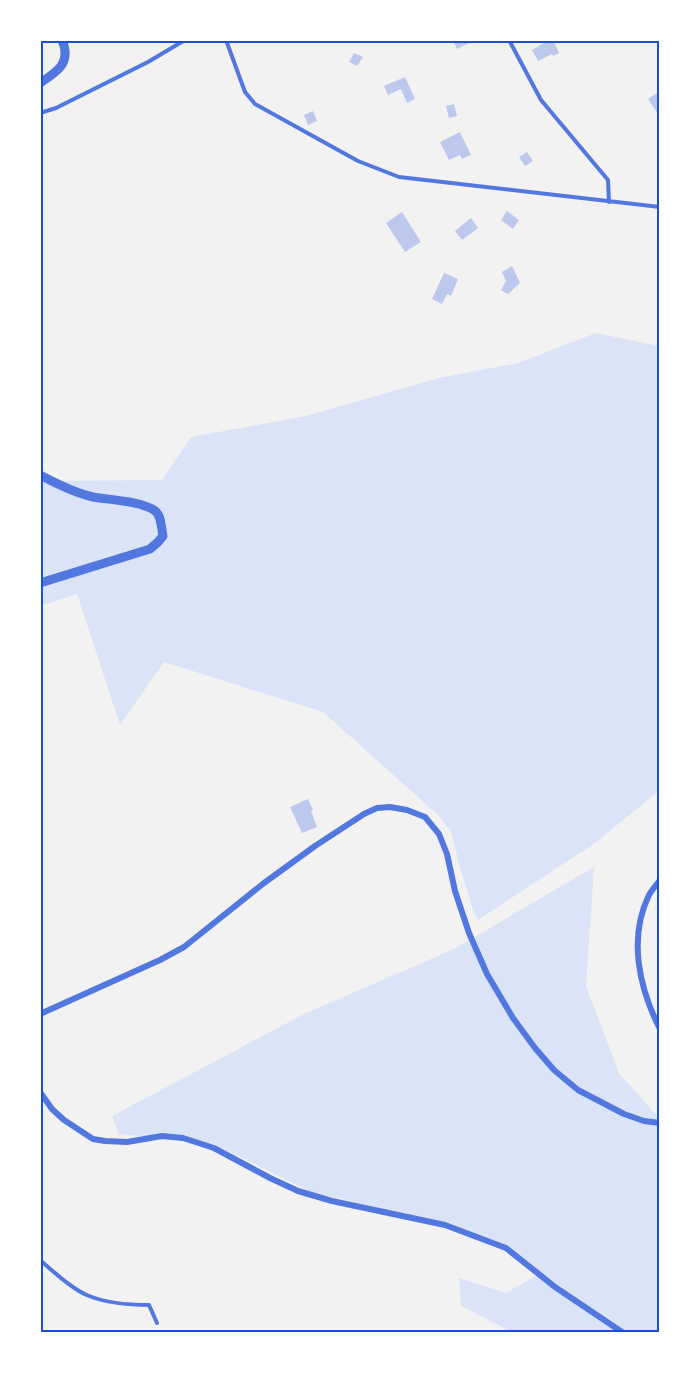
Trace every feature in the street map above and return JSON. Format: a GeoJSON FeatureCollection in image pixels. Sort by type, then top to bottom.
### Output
{"type":"FeatureCollection","features":[{"type":"Feature","properties":{"kind":"street"},"geometry":{"type":"LineString","coordinates":[[40,83],[57,72],[63,64],[66,57],[62,40]]}},
{"type":"Feature","properties":{"kind":"street"},"geometry":{"type":"LineString","coordinates":[[40,475],[91,496],[155,510],[159,516],[163,536],[150,549],[40,583]]}},
{"type":"Feature","properties":{"kind":"street"},"geometry":{"type":"LineString","coordinates":[[40,1014],[184,947],[264,883],[315,846],[364,814],[377,808],[390,807],[425,817],[439,834],[447,854],[455,891],[469,933],[487,974],[513,1018],[535,1048],[554,1070],[578,1090],[624,1114],[644,1121],[660,1123]]}},
{"type":"Feature","properties":{"kind":"street"},"geometry":{"type":"LineString","coordinates":[[660,880],[649,895],[640,919],[638,944],[639,973],[644,994],[660,1029]]}},
{"type":"Feature","properties":{"kind":"street"},"geometry":{"type":"LineString","coordinates":[[40,1092],[52,1109],[64,1120],[93,1139],[127,1142],[162,1136],[183,1138],[214,1148],[298,1191],[332,1201],[445,1225],[506,1248],[555,1287],[622,1332]]}},
{"type":"Feature","properties":{"kind":"lane"},"geometry":{"type":"LineString","coordinates":[[40,113],[56,108],[148,62],[185,40]]}},
{"type":"Feature","properties":{"kind":"lane"},"geometry":{"type":"LineString","coordinates":[[226,40],[245,92],[255,104],[358,161],[399,177],[660,207]]}},
{"type":"Feature","properties":{"kind":"lane"},"geometry":{"type":"LineString","coordinates":[[509,40],[541,100],[608,180],[609,202]]}},
{"type":"Feature","properties":{"kind":"lane"},"geometry":{"type":"LineString","coordinates":[[40,1260],[61,1278],[89,1296],[129,1305],[150,1305],[157,1323]]}},
{"type":"Feature","properties":{"kind":"shaded area"},"geometry":{"type":"Polygon","coordinates":[[[596,333],[659,346],[659,791],[595,843],[478,920],[459,864],[451,831],[438,815],[323,712],[164,662],[120,725],[77,594],[41,606],[40,481],[162,480],[191,437],[306,416],[439,378],[518,363],[596,333]]]}},
{"type":"Feature","properties":{"kind":"shaded area"},"geometry":{"type":"Polygon","coordinates":[[[594,867],[586,986],[619,1073],[659,1118],[659,1332],[512,1332],[461,1306],[459,1278],[506,1293],[537,1275],[507,1245],[460,1228],[309,1191],[214,1144],[119,1134],[112,1116],[304,1014],[454,949],[594,867]]]}},
{"type":"Feature","properties":{"kind":"building"},"geometry":{"type":"Polygon","coordinates":[[[453,40],[475,40],[457,49],[453,40]]]}},
{"type":"Feature","properties":{"kind":"building"},"geometry":{"type":"Polygon","coordinates":[[[553,40],[559,53],[538,61],[532,50],[553,40]]]}},
{"type":"Feature","properties":{"kind":"building"},"geometry":{"type":"Polygon","coordinates":[[[354,53],[363,57],[357,66],[349,62],[354,53]]]}},
{"type":"Feature","properties":{"kind":"building"},"geometry":{"type":"Polygon","coordinates":[[[405,77],[415,99],[407,103],[401,89],[388,95],[384,86],[405,77]]]}},
{"type":"Feature","properties":{"kind":"building"},"geometry":{"type":"Polygon","coordinates":[[[660,91],[660,113],[658,114],[648,99],[660,91]]]}},
{"type":"Feature","properties":{"kind":"building"},"geometry":{"type":"Polygon","coordinates":[[[454,104],[457,116],[449,118],[446,106],[454,104]]]}},
{"type":"Feature","properties":{"kind":"building"},"geometry":{"type":"Polygon","coordinates":[[[313,111],[317,121],[308,125],[304,115],[313,111]]]}},
{"type":"Feature","properties":{"kind":"building"},"geometry":{"type":"Polygon","coordinates":[[[460,132],[471,155],[462,159],[460,155],[449,160],[440,142],[460,132]]]}},
{"type":"Feature","properties":{"kind":"building"},"geometry":{"type":"Polygon","coordinates":[[[527,152],[533,161],[525,166],[519,157],[527,152]]]}},
{"type":"Feature","properties":{"kind":"building"},"geometry":{"type":"Polygon","coordinates":[[[507,211],[519,220],[513,229],[501,220],[507,211]]]}},
{"type":"Feature","properties":{"kind":"building"},"geometry":{"type":"Polygon","coordinates":[[[402,212],[421,242],[405,252],[386,223],[402,212]]]}},
{"type":"Feature","properties":{"kind":"building"},"geometry":{"type":"Polygon","coordinates":[[[471,218],[478,228],[462,240],[455,231],[471,218]]]}},
{"type":"Feature","properties":{"kind":"building"},"geometry":{"type":"Polygon","coordinates":[[[512,266],[520,283],[508,294],[501,290],[506,281],[502,272],[512,266]]]}},
{"type":"Feature","properties":{"kind":"building"},"geometry":{"type":"Polygon","coordinates":[[[444,273],[458,279],[451,296],[447,294],[442,304],[432,299],[444,273]]]}},
{"type":"Feature","properties":{"kind":"building"},"geometry":{"type":"Polygon","coordinates":[[[308,799],[317,827],[302,833],[290,807],[308,799]]]}}]}
